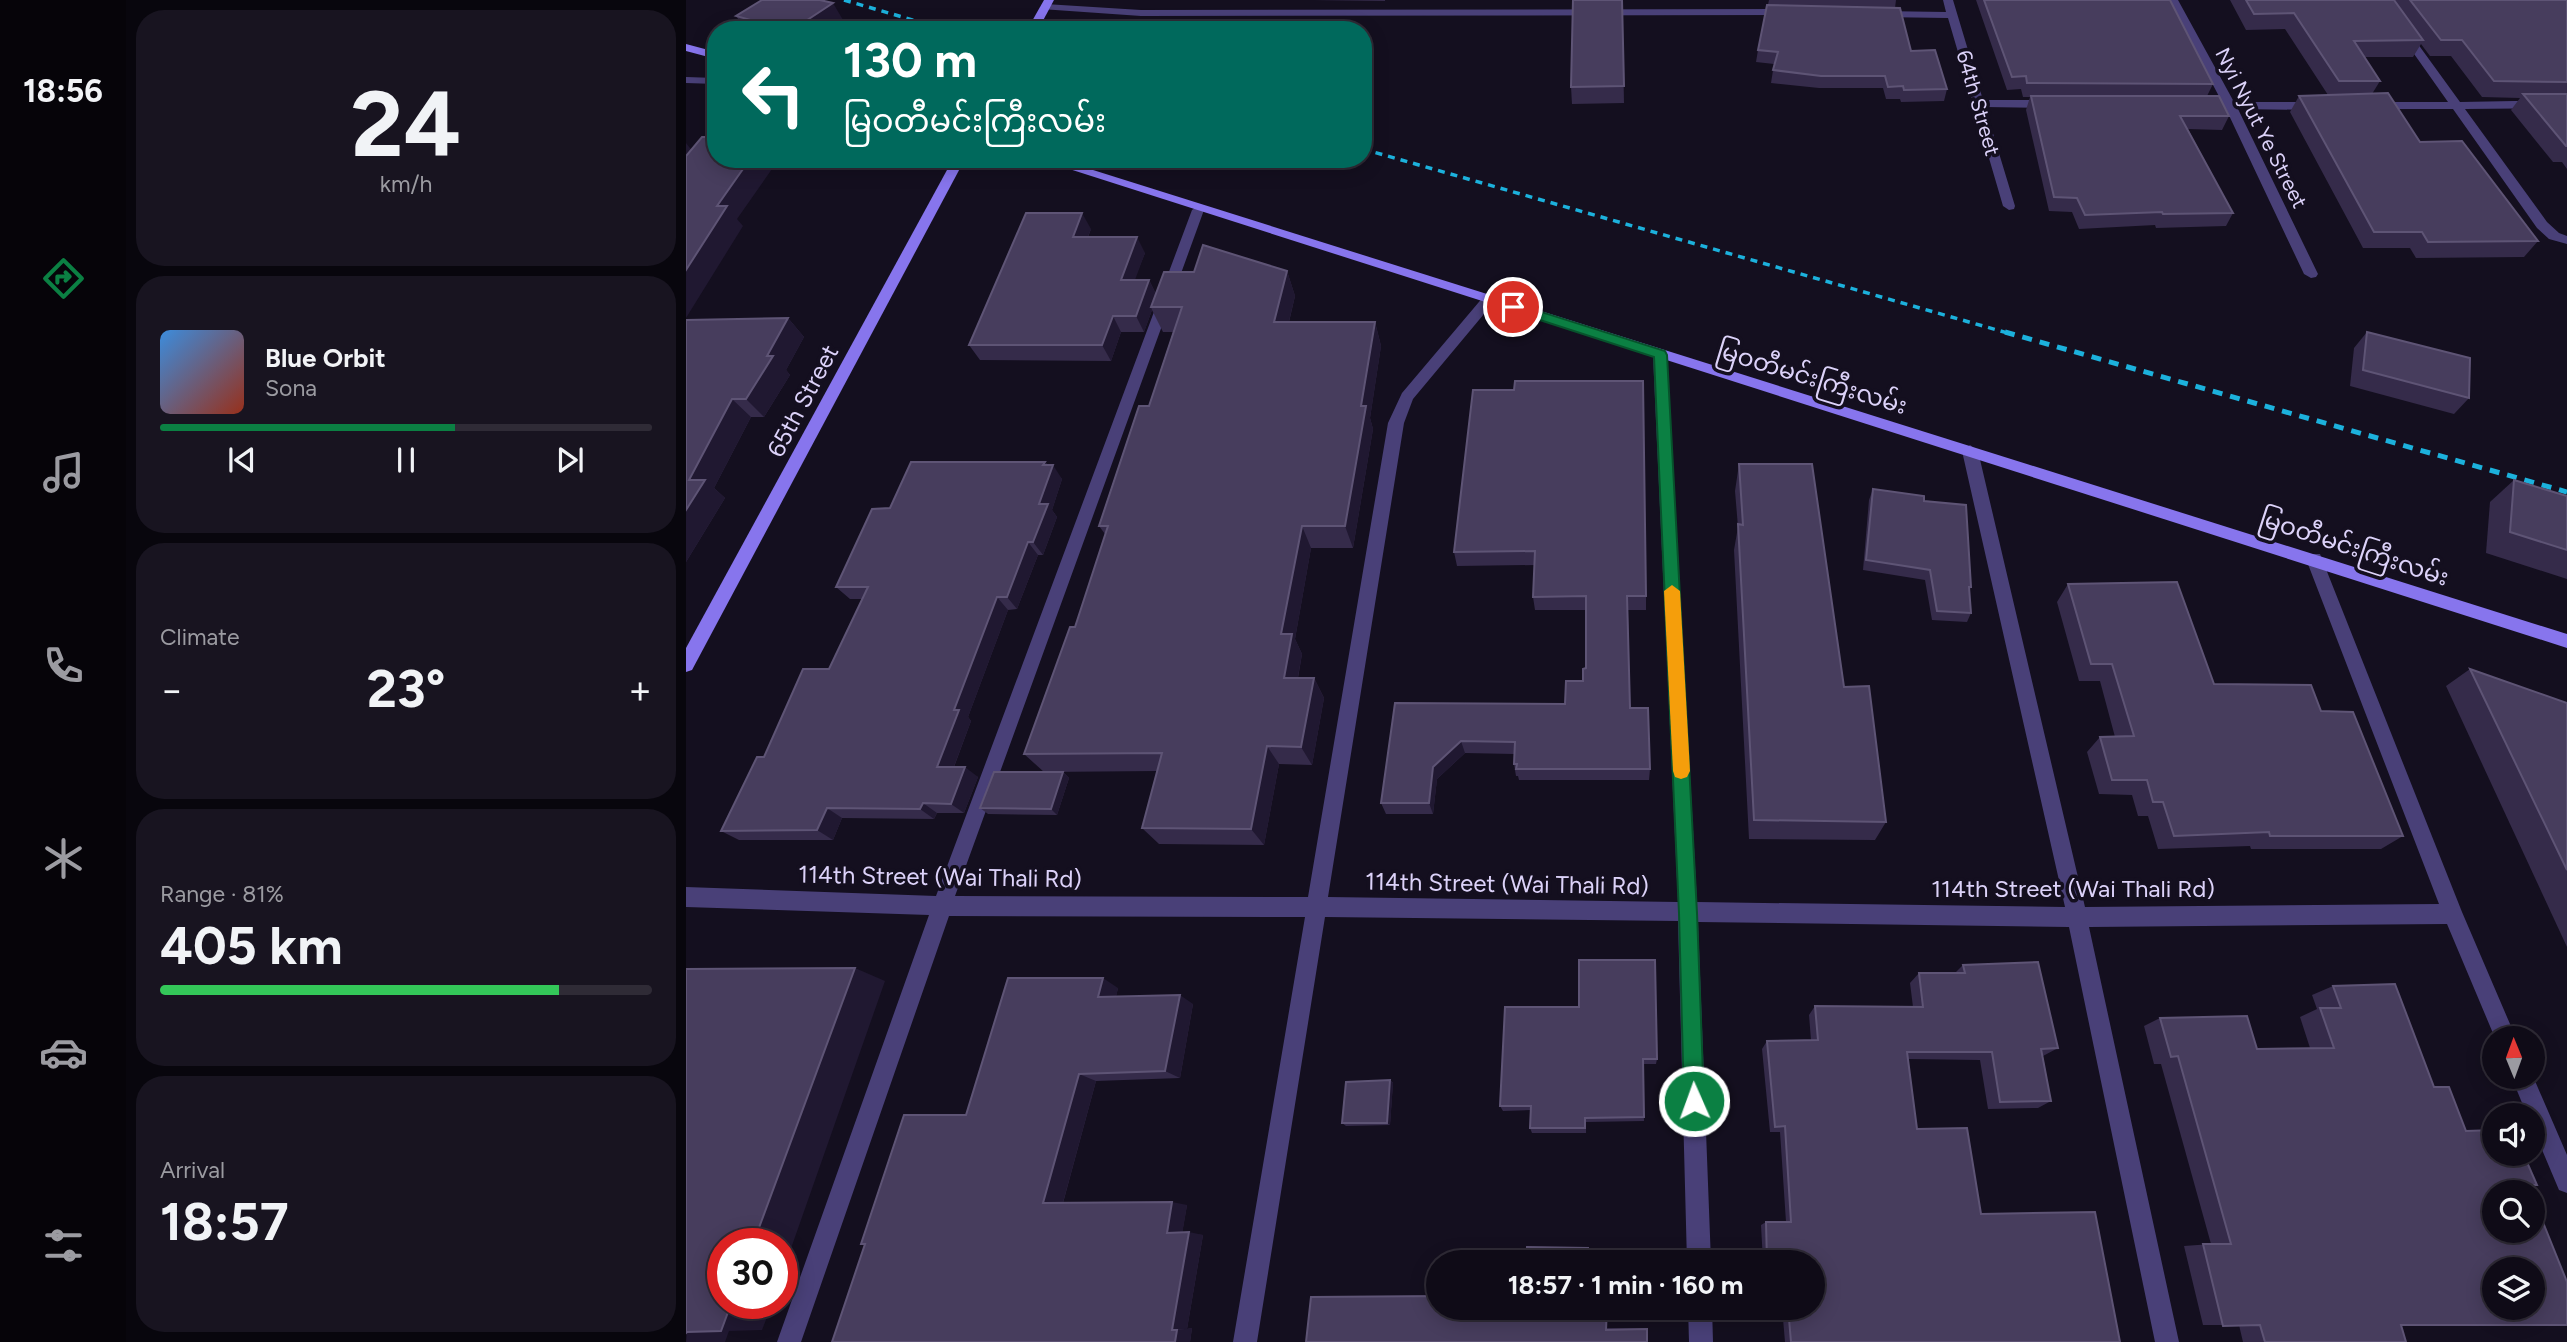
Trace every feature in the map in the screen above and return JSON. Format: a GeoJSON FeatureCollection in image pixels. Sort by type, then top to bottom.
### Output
{"type":"FeatureCollection","features":[{"type":"Feature","properties":{"kind":"main road"},"geometry":{"type":"LineString","coordinates":[[1037,21],[1047,3]]}},
{"type":"Feature","properties":{"kind":"main road"},"geometry":{"type":"LineString","coordinates":[[686,47],[707,54]]}},
{"type":"Feature","properties":{"kind":"main road","name":"65th Street"},"geometry":{"type":"LineString","coordinates":[[686,665],[954,168]]}},
{"type":"Feature","properties":{"kind":"main road","name":"မြဝတီမင်းကြီးလမ်း"},"geometry":{"type":"LineString","coordinates":[[1072,168],[2567,641]]}},
{"type":"Feature","properties":{"kind":"street"},"geometry":{"type":"LineString","coordinates":[[1275,13],[1279,0]]}},
{"type":"Feature","properties":{"kind":"street","name":"64th Street"},"geometry":{"type":"LineString","coordinates":[[1948,0],[2009,206]]}},
{"type":"Feature","properties":{"kind":"street","name":"Nyi Nyut Ye Street"},"geometry":{"type":"LineString","coordinates":[[2174,0],[2230,105],[2312,274]]}},
{"type":"Feature","properties":{"kind":"street"},"geometry":{"type":"LineString","coordinates":[[2381,0],[2542,225],[2554,236],[2567,240]]}},
{"type":"Feature","properties":{"kind":"street"},"geometry":{"type":"LineString","coordinates":[[1047,3],[1141,13],[1717,5],[1801,12]]}},
{"type":"Feature","properties":{"kind":"street"},"geometry":{"type":"LineString","coordinates":[[1870,13],[1953,15]]}},
{"type":"Feature","properties":{"kind":"street"},"geometry":{"type":"LineString","coordinates":[[686,80],[707,81]]}},
{"type":"Feature","properties":{"kind":"street"},"geometry":{"type":"LineString","coordinates":[[1977,103],[2057,104]]}},
{"type":"Feature","properties":{"kind":"street"},"geometry":{"type":"LineString","coordinates":[[2363,106],[2567,104]]}},
{"type":"Feature","properties":{"kind":"street"},"geometry":{"type":"LineString","coordinates":[[2190,105],[2323,106]]}},
{"type":"Feature","properties":{"kind":"street"},"geometry":{"type":"LineString","coordinates":[[789,1342],[942,906],[1198,209]]}},
{"type":"Feature","properties":{"kind":"street"},"geometry":{"type":"LineString","coordinates":[[1245,1342],[1396,424],[1407,397],[1489,299]]}},
{"type":"Feature","properties":{"kind":"street"},"geometry":{"type":"LineString","coordinates":[[1660,355],[1688,913],[1699,1250]]}},
{"type":"Feature","properties":{"kind":"street"},"geometry":{"type":"LineString","coordinates":[[1970,451],[2077,917],[2167,1342]]}},
{"type":"Feature","properties":{"kind":"street"},"geometry":{"type":"LineString","coordinates":[[2314,559],[2453,914],[2501,1026]]}},
{"type":"Feature","properties":{"kind":"street","name":"114th Street (Wai Thali Rd)"},"geometry":{"type":"LineString","coordinates":[[686,897],[942,906],[1317,907],[2077,917],[2453,914]]}},
{"type":"Feature","properties":{"kind":"street"},"geometry":{"type":"LineString","coordinates":[[2528,1089],[2567,1182]]}},
{"type":"Feature","properties":{"kind":"street"},"geometry":{"type":"LineString","coordinates":[[1700,1320],[1701,1342]]}},
{"type":"Feature","properties":{"kind":"building"},"geometry":{"type":"Polygon","coordinates":[[[762,0],[820,0],[833,3],[806,21],[754,21],[736,16],[762,0]]]}},
{"type":"Feature","properties":{"kind":"building"},"geometry":{"type":"Polygon","coordinates":[[[1573,0],[1622,0],[1624,86],[1571,87],[1573,0]]]}},
{"type":"Feature","properties":{"kind":"building"},"geometry":{"type":"Polygon","coordinates":[[[1984,0],[2170,0],[2213,84],[2027,83],[2026,76],[2012,77],[1984,0]]]}},
{"type":"Feature","properties":{"kind":"building"},"geometry":{"type":"Polygon","coordinates":[[[2246,0],[2394,0],[2423,40],[2354,41],[2380,81],[2339,81],[2294,13],[2254,14],[2246,0]]]}},
{"type":"Feature","properties":{"kind":"building"},"geometry":{"type":"Polygon","coordinates":[[[2410,0],[2567,0],[2567,82],[2494,81],[2462,40],[2441,40],[2410,0]]]}},
{"type":"Feature","properties":{"kind":"building"},"geometry":{"type":"Polygon","coordinates":[[[1767,5],[1900,8],[1911,51],[1935,50],[1947,89],[1904,90],[1903,86],[1888,87],[1885,76],[1821,76],[1773,70],[1778,52],[1758,50],[1767,5]]]}},
{"type":"Feature","properties":{"kind":"building"},"geometry":{"type":"Polygon","coordinates":[[[2388,93],[2420,142],[2462,141],[2538,241],[2428,242],[2422,232],[2374,232],[2299,96],[2388,93]]]}},
{"type":"Feature","properties":{"kind":"building"},"geometry":{"type":"Polygon","coordinates":[[[2523,94],[2567,94],[2567,146],[2566,146],[2523,94]]]}},
{"type":"Feature","properties":{"kind":"building"},"geometry":{"type":"Polygon","coordinates":[[[2031,96],[2219,96],[2229,116],[2180,116],[2233,213],[2085,215],[2077,198],[2054,197],[2031,96]]]}},
{"type":"Feature","properties":{"kind":"building"},"geometry":{"type":"Polygon","coordinates":[[[702,137],[707,137],[707,168],[744,168],[717,206],[727,206],[686,270],[686,156],[702,137]]]}},
{"type":"Feature","properties":{"kind":"building"},"geometry":{"type":"Polygon","coordinates":[[[1026,213],[1082,213],[1073,237],[1137,237],[1121,280],[1149,280],[1136,316],[1113,316],[1102,345],[969,345],[1026,213]]]}},
{"type":"Feature","properties":{"kind":"building"},"geometry":{"type":"Polygon","coordinates":[[[1203,245],[1287,271],[1274,322],[1375,322],[1361,406],[1366,406],[1345,526],[1302,526],[1281,634],[1292,634],[1284,678],[1314,678],[1301,747],[1267,746],[1251,829],[1142,828],[1162,753],[1024,754],[1070,627],[1075,627],[1108,526],[1099,526],[1139,406],[1149,406],[1182,307],[1151,307],[1164,272],[1194,272],[1203,245]]]}},
{"type":"Feature","properties":{"kind":"building"},"geometry":{"type":"Polygon","coordinates":[[[788,318],[767,356],[773,356],[746,399],[732,399],[689,480],[705,480],[686,510],[686,320],[788,318]]]}},
{"type":"Feature","properties":{"kind":"building"},"geometry":{"type":"Polygon","coordinates":[[[2367,332],[2470,358],[2469,398],[2363,370],[2367,332]]]}},
{"type":"Feature","properties":{"kind":"building"},"geometry":{"type":"Polygon","coordinates":[[[1515,381],[1643,381],[1646,596],[1627,596],[1630,708],[1648,708],[1650,769],[1516,769],[1515,742],[1461,741],[1433,767],[1429,803],[1381,803],[1395,703],[1565,704],[1566,681],[1583,681],[1583,669],[1586,668],[1586,596],[1533,597],[1535,551],[1454,552],[1473,390],[1514,390],[1515,381]]]}},
{"type":"Feature","properties":{"kind":"building"},"geometry":{"type":"Polygon","coordinates":[[[911,462],[1045,462],[1043,465],[1053,465],[1039,504],[1048,504],[1033,542],[1028,542],[1007,597],[997,597],[954,710],[959,710],[937,767],[965,767],[951,804],[923,803],[920,809],[827,808],[817,830],[721,831],[757,757],[764,757],[803,669],[829,669],[868,587],[836,587],[872,509],[890,508],[911,462]]]}},
{"type":"Feature","properties":{"kind":"building"},"geometry":{"type":"Polygon","coordinates":[[[1739,464],[1812,464],[1844,687],[1869,686],[1886,822],[1754,820],[1738,524],[1743,525],[1739,464]]]}},
{"type":"Feature","properties":{"kind":"building"},"geometry":{"type":"Polygon","coordinates":[[[2514,480],[2567,496],[2567,550],[2510,532],[2514,480]]]}},
{"type":"Feature","properties":{"kind":"building"},"geometry":{"type":"Polygon","coordinates":[[[1873,489],[1924,496],[1924,501],[1966,505],[1971,613],[1937,611],[1930,570],[1866,560],[1873,489]]]}},
{"type":"Feature","properties":{"kind":"building"},"geometry":{"type":"Polygon","coordinates":[[[2177,582],[2214,684],[2311,685],[2321,711],[2353,712],[2403,836],[2270,836],[2269,832],[2174,836],[2163,802],[2153,802],[2147,780],[2112,780],[2100,737],[2134,736],[2112,664],[2091,664],[2068,584],[2177,582]]]}},
{"type":"Feature","properties":{"kind":"building"},"geometry":{"type":"Polygon","coordinates":[[[2470,669],[2567,703],[2567,870],[2470,669]]]}},
{"type":"Feature","properties":{"kind":"building"},"geometry":{"type":"Polygon","coordinates":[[[994,772],[1063,772],[1051,809],[980,808],[994,772]]]}},
{"type":"Feature","properties":{"kind":"building"},"geometry":{"type":"Polygon","coordinates":[[[1579,960],[1655,960],[1657,1059],[1643,1059],[1644,1117],[1585,1118],[1585,1128],[1530,1128],[1531,1106],[1500,1106],[1505,1007],[1579,1007],[1579,960]]]}},
{"type":"Feature","properties":{"kind":"building"},"geometry":{"type":"Polygon","coordinates":[[[2038,962],[2058,1048],[2041,1049],[2051,1101],[2000,1102],[1992,1052],[1907,1052],[1917,1129],[1967,1128],[1981,1214],[2095,1212],[2120,1342],[1791,1342],[1789,1320],[1825,1320],[1825,1250],[1767,1250],[1766,1222],[1791,1222],[1785,1126],[1775,1127],[1767,1041],[1818,1040],[1815,1006],[1923,1007],[1919,973],[1965,973],[1963,965],[2038,962]]]}},
{"type":"Feature","properties":{"kind":"building"},"geometry":{"type":"Polygon","coordinates":[[[855,968],[759,1228],[707,1228],[707,1319],[725,1319],[721,1331],[686,1333],[686,969],[855,968]]]}},
{"type":"Feature","properties":{"kind":"building"},"geometry":{"type":"Polygon","coordinates":[[[1008,978],[1103,978],[1098,997],[1180,995],[1165,1071],[1079,1074],[1043,1203],[1172,1202],[1167,1233],[1189,1232],[1172,1330],[1177,1330],[1175,1342],[832,1342],[904,1115],[966,1115],[1008,978]]]}},
{"type":"Feature","properties":{"kind":"building"},"geometry":{"type":"Polygon","coordinates":[[[2395,984],[2434,1087],[2449,1087],[2466,1131],[2482,1130],[2482,1166],[2529,1166],[2535,1180],[2482,1180],[2482,1243],[2545,1243],[2545,1227],[2567,1282],[2567,1325],[2401,1325],[2406,1342],[2265,1342],[2260,1325],[2223,1326],[2203,1244],[2231,1244],[2178,1056],[2171,1057],[2160,1018],[2247,1016],[2257,1049],[2334,1048],[2320,1008],[2341,1008],[2333,986],[2395,984]]]}},
{"type":"Feature","properties":{"kind":"building"},"geometry":{"type":"Polygon","coordinates":[[[1390,1080],[1387,1123],[1342,1123],[1346,1082],[1390,1080]]]}},
{"type":"Feature","properties":{"kind":"building"},"geometry":{"type":"Polygon","coordinates":[[[1527,1247],[1588,1248],[1588,1250],[1527,1250],[1527,1247]]]}},
{"type":"Feature","properties":{"kind":"building"},"geometry":{"type":"Polygon","coordinates":[[[1426,1296],[1426,1320],[1606,1320],[1606,1330],[1647,1329],[1647,1342],[1306,1342],[1311,1297],[1426,1296]]]}},
{"type":"Feature","properties":{"kind":"railway"},"geometry":{"type":"LineString","coordinates":[[844,0],[916,21]]}},
{"type":"Feature","properties":{"kind":"railway"},"geometry":{"type":"LineString","coordinates":[[1372,152],[2011,334]]}},
{"type":"Feature","properties":{"kind":"railway"},"geometry":{"type":"LineString","coordinates":[[2005,332],[2567,492]]}},
{"type":"Feature","properties":{"kind":"slow traffic"},"geometry":{"type":"LineString","coordinates":[[1672,591],[1681,771]]}},
{"type":"Feature","properties":{"kind":"route"},"geometry":{"type":"LineString","coordinates":[[1513,307],[1660,355],[1688,913],[1694,1101]]}}]}
